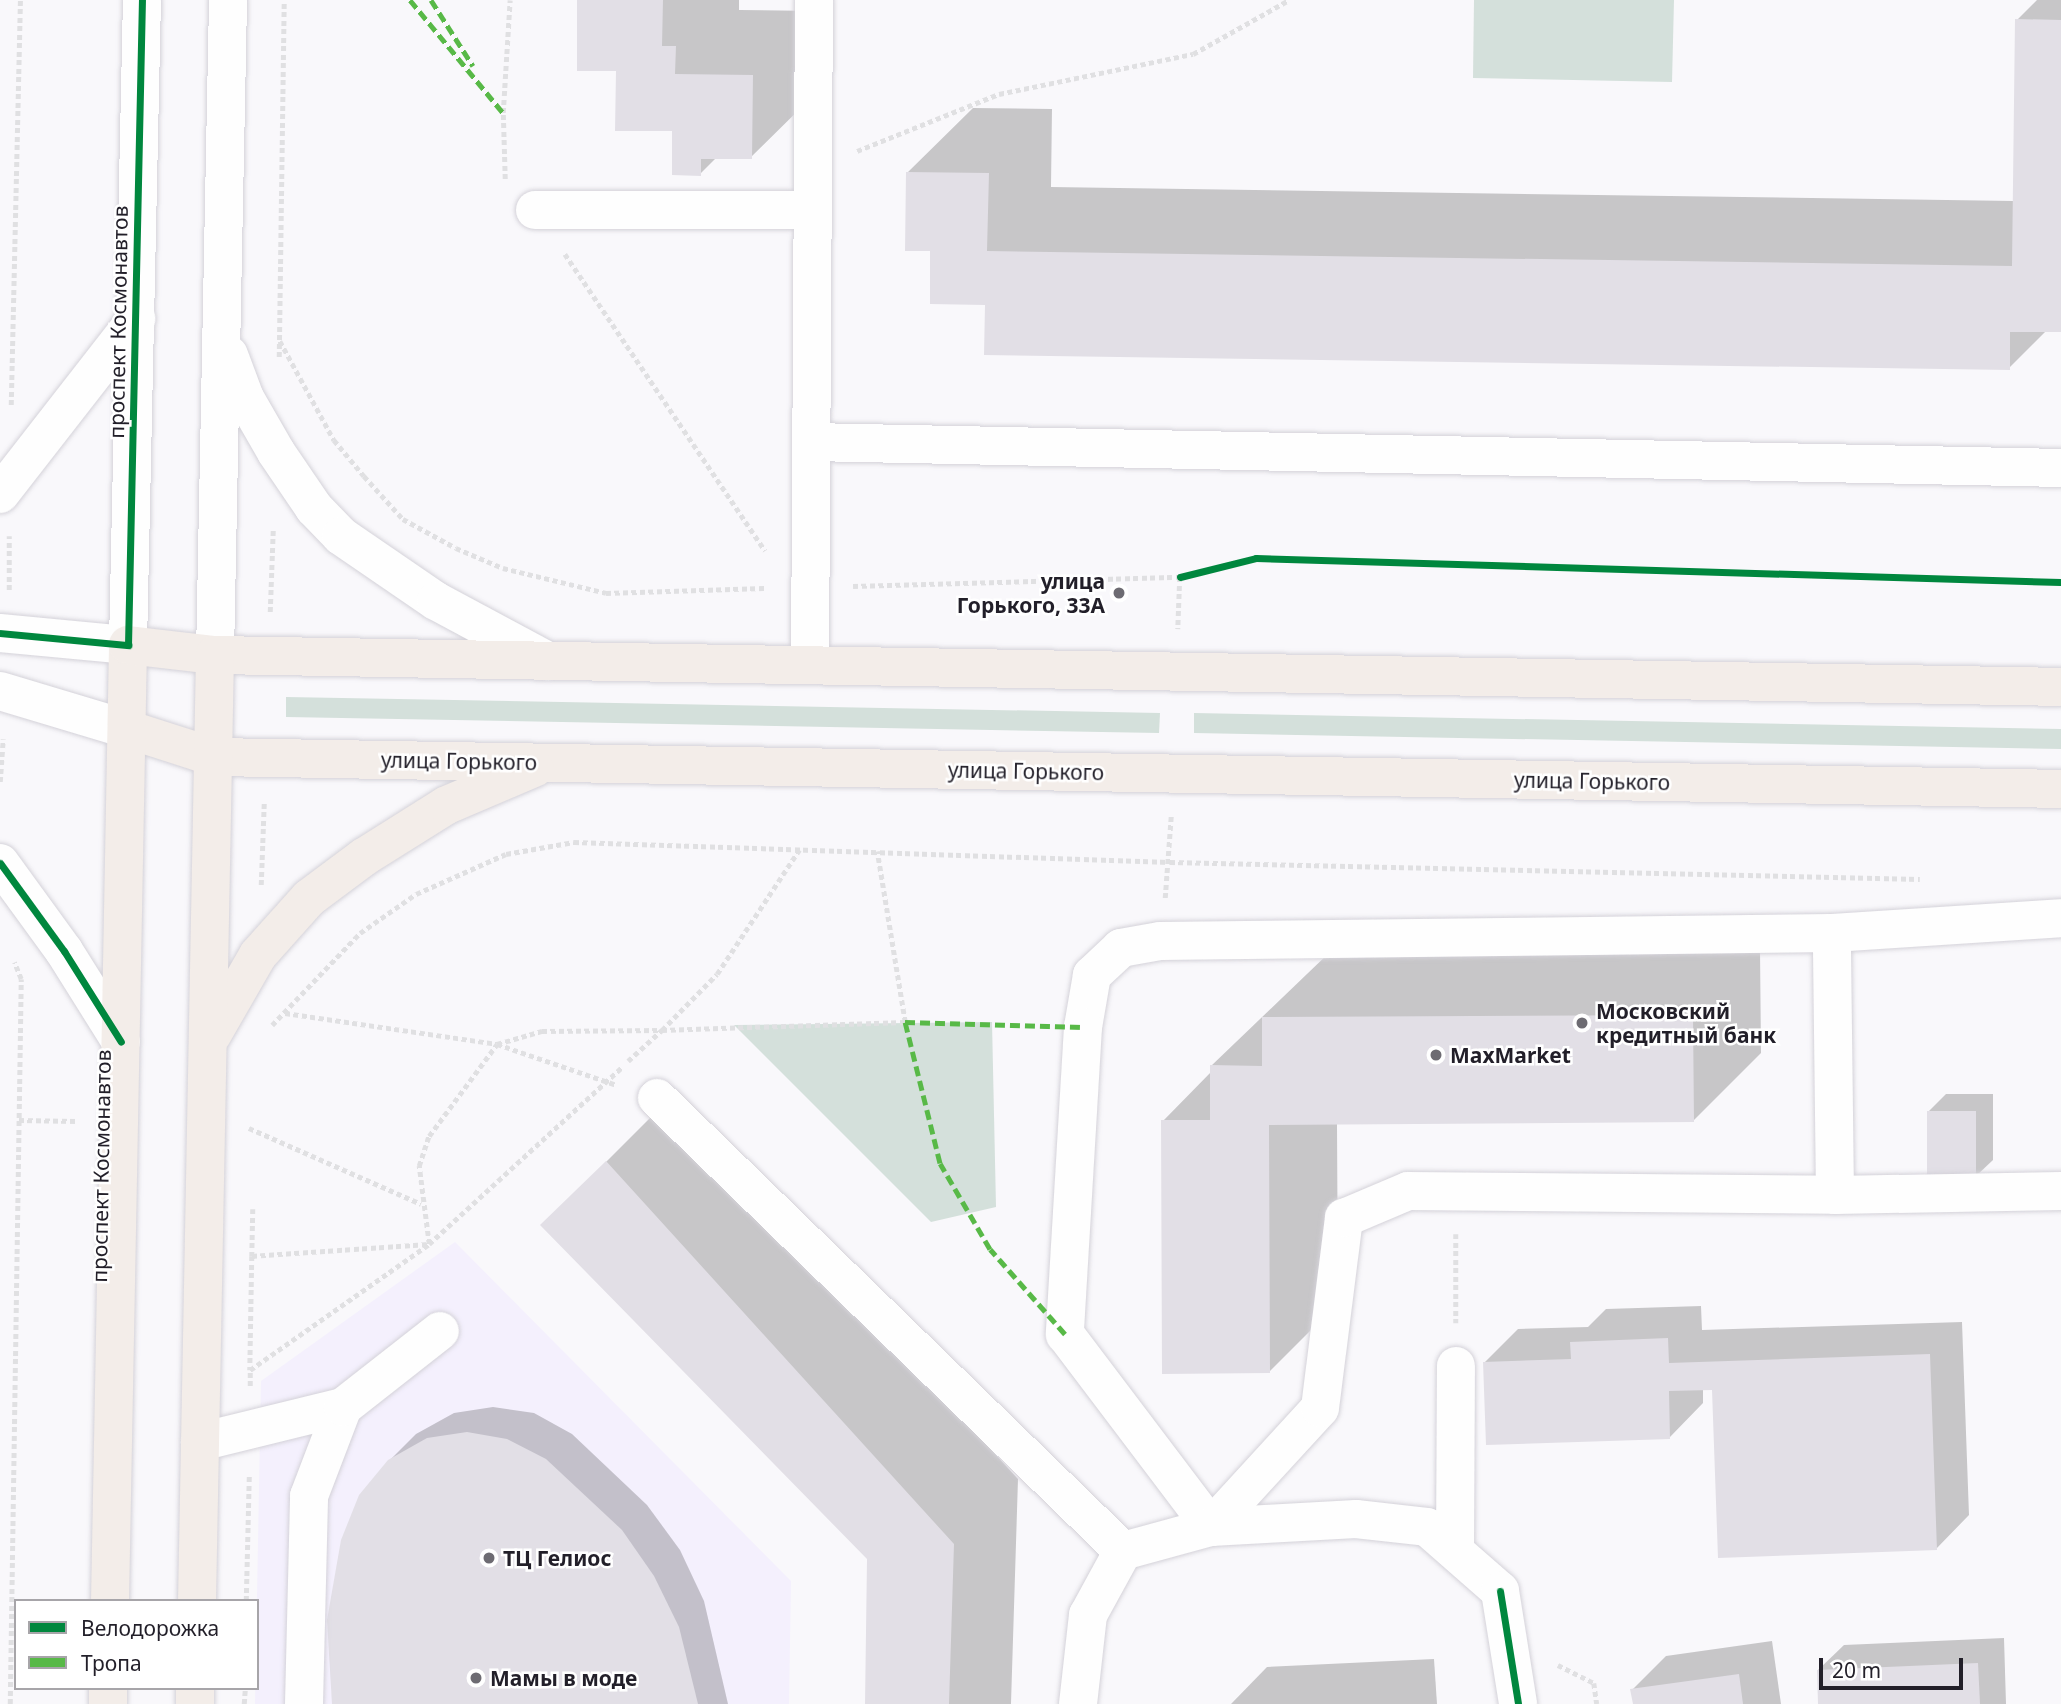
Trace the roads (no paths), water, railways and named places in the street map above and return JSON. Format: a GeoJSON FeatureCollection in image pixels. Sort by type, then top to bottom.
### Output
{"type":"FeatureCollection","features":[{"type":"Feature","properties":{"kind":"main road"},"geometry":{"type":"LineString","coordinates":[[128,645],[215,654],[269,656],[2061,687]]}},
{"type":"Feature","properties":{"kind":"main road","name":"проспект Космонавтов"},"geometry":{"type":"LineString","coordinates":[[110,1599],[128,645]]}},
{"type":"Feature","properties":{"kind":"main road"},"geometry":{"type":"LineString","coordinates":[[197,1599],[215,654]]}},
{"type":"Feature","properties":{"kind":"main road","name":"улица Горького"},"geometry":{"type":"LineString","coordinates":[[127,729],[214,757],[2061,789]]}},
{"type":"Feature","properties":{"kind":"main road"},"geometry":{"type":"LineString","coordinates":[[208,1043],[258,955],[309,898],[364,856],[447,805],[549,762]]}},
{"type":"Feature","properties":{"kind":"street","name":"проспект Космонавтов"},"geometry":{"type":"LineString","coordinates":[[128,645],[142,0]]}},
{"type":"Feature","properties":{"kind":"street"},"geometry":{"type":"LineString","coordinates":[[215,654],[228,0]]}},
{"type":"Feature","properties":{"kind":"street"},"geometry":{"type":"LineString","coordinates":[[810,665],[799,587],[811,442],[814,0]]}},
{"type":"Feature","properties":{"kind":"street"},"geometry":{"type":"LineString","coordinates":[[526,196],[812,210]]}},
{"type":"Feature","properties":{"kind":"street"},"geometry":{"type":"LineString","coordinates":[[5,489],[136,319]]}},
{"type":"Feature","properties":{"kind":"street"},"geometry":{"type":"LineString","coordinates":[[222,335],[245,398],[276,452],[314,508],[341,536],[436,601],[548,661]]}},
{"type":"Feature","properties":{"kind":"street"},"geometry":{"type":"LineString","coordinates":[[811,442],[2061,468]]}},
{"type":"Feature","properties":{"kind":"street"},"geometry":{"type":"LineString","coordinates":[[4,634],[128,645]]}},
{"type":"Feature","properties":{"kind":"street","name":"улица Горького"},"geometry":{"type":"LineString","coordinates":[[4,692],[127,729]]}},
{"type":"Feature","properties":{"kind":"street"},"geometry":{"type":"LineString","coordinates":[[0,863],[64,951],[121,1042]]}},
{"type":"Feature","properties":{"kind":"street"},"geometry":{"type":"LineString","coordinates":[[1211,1527],[1120,1413],[1065,1334],[1083,1027],[1092,975],[1121,948],[1160,941],[1832,933],[2061,918]]}},
{"type":"Feature","properties":{"kind":"street"},"geometry":{"type":"LineString","coordinates":[[1832,933],[1835,1195]]}},
{"type":"Feature","properties":{"kind":"street"},"geometry":{"type":"LineString","coordinates":[[657,1098],[1123,1551]]}},
{"type":"Feature","properties":{"kind":"street"},"geometry":{"type":"LineString","coordinates":[[1211,1527],[1320,1408],[1344,1218],[1408,1191],[1835,1195],[2061,1191]]}},
{"type":"Feature","properties":{"kind":"street"},"geometry":{"type":"LineString","coordinates":[[200,1442],[343,1408],[440,1331]]}},
{"type":"Feature","properties":{"kind":"street"},"geometry":{"type":"LineString","coordinates":[[1455,1549],[1456,1366]]}},
{"type":"Feature","properties":{"kind":"street"},"geometry":{"type":"LineString","coordinates":[[304,1704],[309,1496],[343,1408]]}},
{"type":"Feature","properties":{"kind":"street"},"geometry":{"type":"LineString","coordinates":[[1078,1704],[1088,1615],[1123,1551],[1211,1527],[1356,1519],[1427,1527],[1500,1591],[1518,1704]]}},
{"type":"Feature","properties":{"kind":"place","name":"улица Горького, 33А"},"geometry":{"type":"Point","coordinates":[1119,593]}},
{"type":"Feature","properties":{"kind":"place","name":"Московский кредитный банк"},"geometry":{"type":"Point","coordinates":[1582,1023]}},
{"type":"Feature","properties":{"kind":"place","name":"MaxMarket"},"geometry":{"type":"Point","coordinates":[1436,1055]}},
{"type":"Feature","properties":{"kind":"place","name":"ТЦ Гелиос"},"geometry":{"type":"Point","coordinates":[489,1558]}},
{"type":"Feature","properties":{"kind":"place","name":"Мамы в моде"},"geometry":{"type":"Point","coordinates":[476,1678]}}]}
